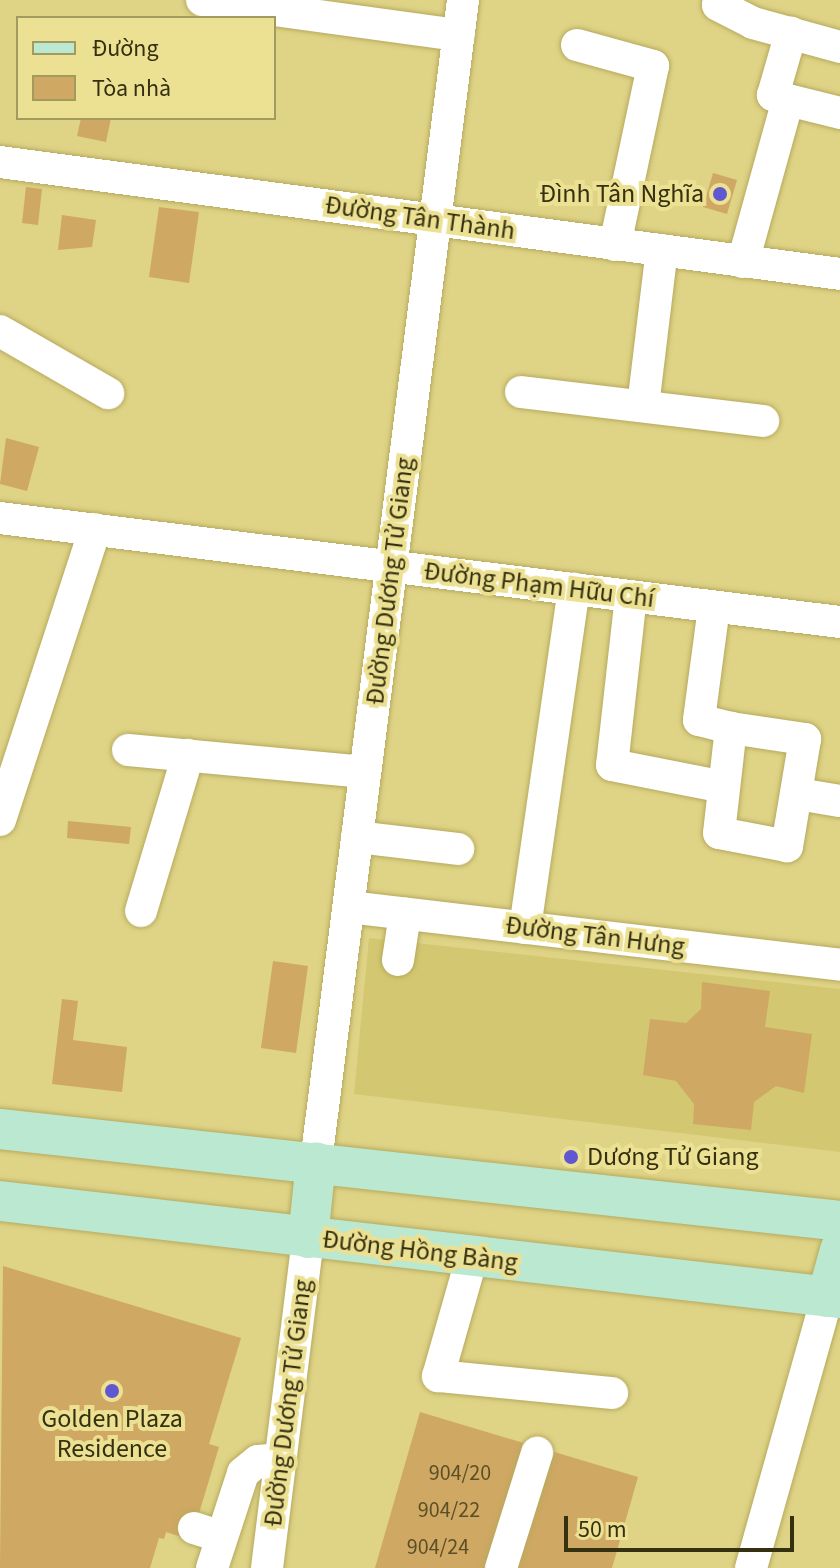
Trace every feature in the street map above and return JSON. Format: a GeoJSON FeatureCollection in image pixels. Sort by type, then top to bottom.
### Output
{"type":"FeatureCollection","features":[{"type":"Feature","properties":{"kind":"main road"},"geometry":{"type":"LineString","coordinates":[[0,1129],[840,1221]]}},
{"type":"Feature","properties":{"kind":"main road"},"geometry":{"type":"LineString","coordinates":[[308,1238],[316,1162]]}},
{"type":"Feature","properties":{"kind":"main road","name":"Đường Hồng Bàng"},"geometry":{"type":"LineString","coordinates":[[0,1201],[834,1298]]}},
{"type":"Feature","properties":{"kind":"main road"},"geometry":{"type":"LineString","coordinates":[[834,1298],[840,1250]]}},
{"type":"Feature","properties":{"kind":"street"},"geometry":{"type":"LineString","coordinates":[[202,0],[459,35]]}},
{"type":"Feature","properties":{"kind":"street","name":"Đường Dương Tử Giang"},"geometry":{"type":"LineString","coordinates":[[316,1162],[463,0]]}},
{"type":"Feature","properties":{"kind":"street"},"geometry":{"type":"LineString","coordinates":[[720,0],[718,5],[753,23],[840,47]]}},
{"type":"Feature","properties":{"kind":"street"},"geometry":{"type":"LineString","coordinates":[[791,33],[773,95],[840,113]]}},
{"type":"Feature","properties":{"kind":"street"},"geometry":{"type":"LineString","coordinates":[[577,45],[653,66],[615,245]]}},
{"type":"Feature","properties":{"kind":"street"},"geometry":{"type":"LineString","coordinates":[[743,262],[788,100]]}},
{"type":"Feature","properties":{"kind":"street","name":"Đường Tân Thành"},"geometry":{"type":"LineString","coordinates":[[0,162],[840,274]]}},
{"type":"Feature","properties":{"kind":"street"},"geometry":{"type":"LineString","coordinates":[[643,406],[662,250]]}},
{"type":"Feature","properties":{"kind":"street"},"geometry":{"type":"LineString","coordinates":[[0,331],[108,393]]}},
{"type":"Feature","properties":{"kind":"street"},"geometry":{"type":"LineString","coordinates":[[521,392],[763,421]]}},
{"type":"Feature","properties":{"kind":"street","name":"Đường Phạm Hữu Chí"},"geometry":{"type":"LineString","coordinates":[[0,518],[840,622]]}},
{"type":"Feature","properties":{"kind":"street"},"geometry":{"type":"LineString","coordinates":[[0,820],[95,529]]}},
{"type":"Feature","properties":{"kind":"street"},"geometry":{"type":"LineString","coordinates":[[525,928],[574,589]]}},
{"type":"Feature","properties":{"kind":"street"},"geometry":{"type":"LineString","coordinates":[[631,596],[612,765],[724,787]]}},
{"type":"Feature","properties":{"kind":"street"},"geometry":{"type":"LineString","coordinates":[[714,607],[699,720],[805,739],[787,846],[719,833],[731,728]]}},
{"type":"Feature","properties":{"kind":"street"},"geometry":{"type":"LineString","coordinates":[[128,750],[365,772]]}},
{"type":"Feature","properties":{"kind":"street"},"geometry":{"type":"LineString","coordinates":[[141,911],[188,755]]}},
{"type":"Feature","properties":{"kind":"street"},"geometry":{"type":"LineString","coordinates":[[798,794],[840,801]]}},
{"type":"Feature","properties":{"kind":"street"},"geometry":{"type":"LineString","coordinates":[[357,837],[458,849]]}},
{"type":"Feature","properties":{"kind":"street","name":"Đường Tân Hưng"},"geometry":{"type":"LineString","coordinates":[[349,907],[840,965]]}},
{"type":"Feature","properties":{"kind":"street"},"geometry":{"type":"LineString","coordinates":[[398,960],[405,914]]}},
{"type":"Feature","properties":{"kind":"street","name":"Đường Dương Tử Giang"},"geometry":{"type":"LineString","coordinates":[[267,1568],[308,1238]]}},
{"type":"Feature","properties":{"kind":"street"},"geometry":{"type":"LineString","coordinates":[[472,1257],[438,1376],[612,1393]]}},
{"type":"Feature","properties":{"kind":"street"},"geometry":{"type":"LineString","coordinates":[[751,1568],[834,1298]]}},
{"type":"Feature","properties":{"kind":"street"},"geometry":{"type":"LineString","coordinates":[[501,1568],[537,1453]]}},
{"type":"Feature","properties":{"kind":"street"},"geometry":{"type":"LineString","coordinates":[[212,1568],[208,1533],[243,1473],[258,1461],[281,1459]]}},
{"type":"Feature","properties":{"kind":"shaded area"},"geometry":{"type":"Polygon","coordinates":[[[369,938],[840,989],[840,1152],[354,1094],[369,938]]]}},
{"type":"Feature","properties":{"kind":"building"},"geometry":{"type":"Polygon","coordinates":[[[81,120],[111,120],[106,142],[77,136],[81,120]]]}},
{"type":"Feature","properties":{"kind":"building","name":"Đình Tân Nghĩa"},"geometry":{"type":"Polygon","coordinates":[[[713,173],[737,180],[727,214],[703,207],[713,173]]]}},
{"type":"Feature","properties":{"kind":"building"},"geometry":{"type":"Polygon","coordinates":[[[26,187],[42,189],[38,225],[22,223],[26,187]]]}},
{"type":"Feature","properties":{"kind":"building"},"geometry":{"type":"Polygon","coordinates":[[[159,207],[199,212],[189,283],[149,277],[159,207]]]}},
{"type":"Feature","properties":{"kind":"building"},"geometry":{"type":"Polygon","coordinates":[[[62,215],[96,220],[92,247],[58,250],[62,215]]]}},
{"type":"Feature","properties":{"kind":"building"},"geometry":{"type":"Polygon","coordinates":[[[6,438],[39,447],[27,491],[0,484],[6,438]]]}},
{"type":"Feature","properties":{"kind":"building"},"geometry":{"type":"Polygon","coordinates":[[[68,821],[131,827],[129,844],[67,838],[68,821]]]}},
{"type":"Feature","properties":{"kind":"building"},"geometry":{"type":"Polygon","coordinates":[[[273,961],[308,966],[296,1053],[261,1048],[273,961]]]}},
{"type":"Feature","properties":{"kind":"building"},"geometry":{"type":"Polygon","coordinates":[[[702,982],[770,991],[765,1027],[812,1034],[804,1093],[776,1086],[754,1102],[751,1130],[693,1124],[694,1104],[676,1081],[643,1075],[650,1019],[686,1023],[701,1009],[702,982]]]}},
{"type":"Feature","properties":{"kind":"building"},"geometry":{"type":"Polygon","coordinates":[[[62,999],[78,1001],[73,1040],[127,1047],[122,1092],[52,1084],[62,999]]]}},
{"type":"Feature","properties":{"kind":"building","name":"Golden Plaza Residence"},"geometry":{"type":"Polygon","coordinates":[[[3,1266],[241,1338],[209,1444],[219,1447],[191,1540],[166,1532],[164,1539],[159,1538],[150,1568],[0,1568],[3,1266]]]}},
{"type":"Feature","properties":{"kind":"building"},"geometry":{"type":"Polygon","coordinates":[[[420,1412],[527,1444],[489,1568],[375,1568],[420,1412]]]}},
{"type":"Feature","properties":{"kind":"building"},"geometry":{"type":"Polygon","coordinates":[[[551,1451],[638,1477],[612,1568],[514,1568],[551,1451]]]}},
{"type":"Feature","properties":{"kind":"place","name":"Đình Tân Nghĩa"},"geometry":{"type":"Point","coordinates":[720,194]}},
{"type":"Feature","properties":{"kind":"place","name":"Dương Tử Giang"},"geometry":{"type":"Point","coordinates":[571,1157]}},
{"type":"Feature","properties":{"kind":"place","name":"Golden Plaza Residence"},"geometry":{"type":"Point","coordinates":[112,1391]}}]}
